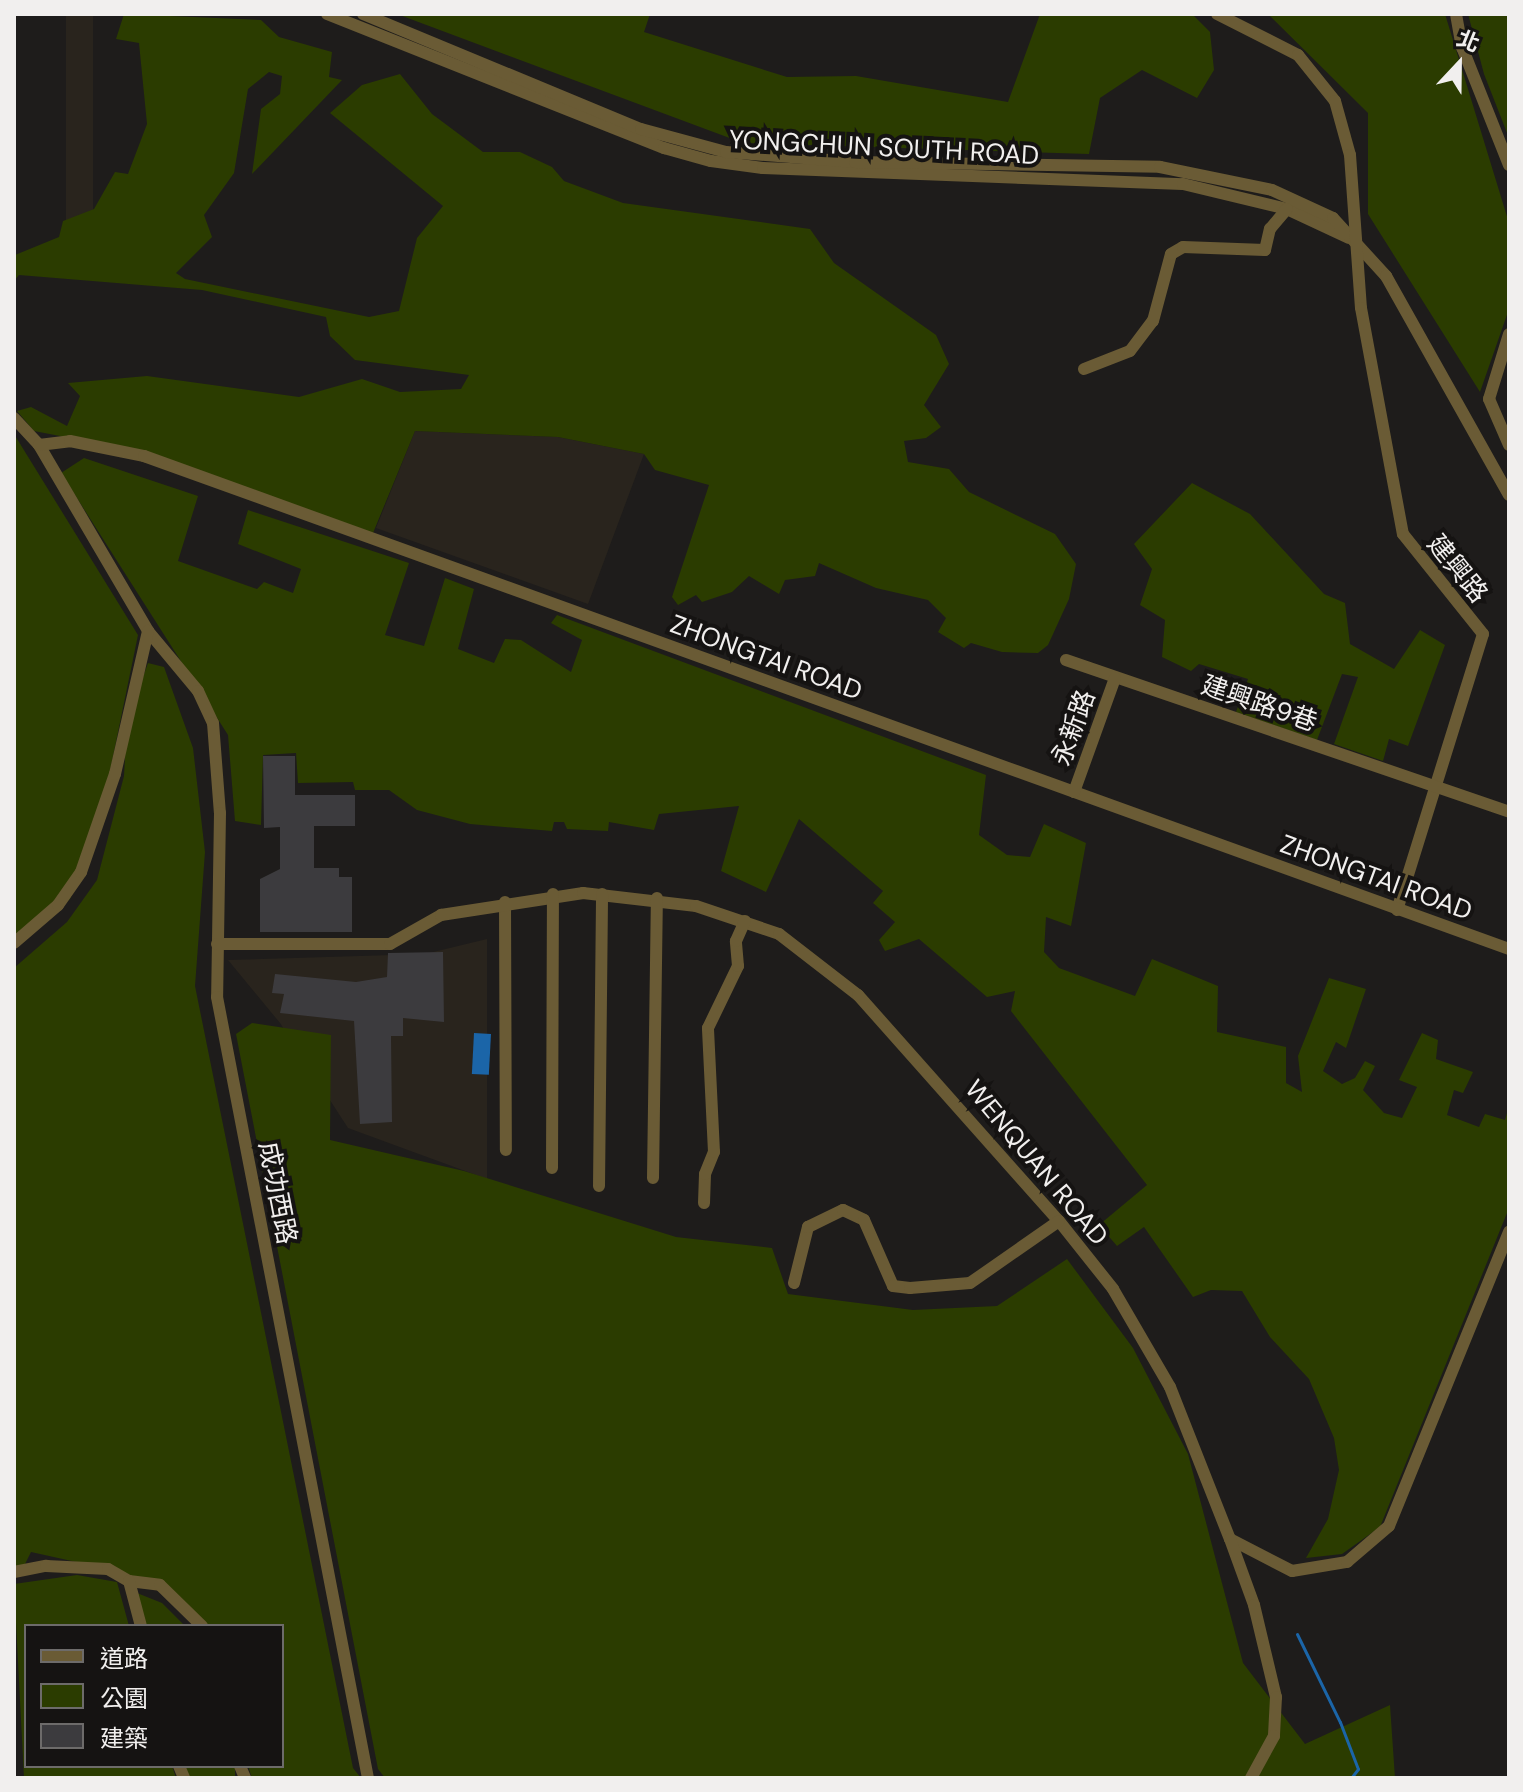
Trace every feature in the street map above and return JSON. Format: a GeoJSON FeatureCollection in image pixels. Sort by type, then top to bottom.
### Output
{"type":"FeatureCollection","features":[{"type":"Feature","properties":{"kind":"street","name":"YONGCHUN SOUTH ROAD"},"geometry":{"type":"LineString","coordinates":[[363,14],[666,143]]}},
{"type":"Feature","properties":{"kind":"street"},"geometry":{"type":"LineString","coordinates":[[1217,14],[1298,55],[1335,101],[1347,136],[1359,243]]}},
{"type":"Feature","properties":{"kind":"street"},"geometry":{"type":"LineString","coordinates":[[1456,14],[1462,47],[1509,165]]}},
{"type":"Feature","properties":{"kind":"street","name":"YONGCHUN SOUTH ROAD"},"geometry":{"type":"LineString","coordinates":[[329,15],[666,143],[763,163],[1183,184],[1287,209],[1359,243]]}},
{"type":"Feature","properties":{"kind":"street","name":"YONGCHUN SOUTH ROAD"},"geometry":{"type":"LineString","coordinates":[[763,163],[1160,167],[1272,190],[1333,218],[1359,243],[1412,317],[1509,495]]}},
{"type":"Feature","properties":{"kind":"street"},"geometry":{"type":"LineString","coordinates":[[1084,369],[1130,351],[1153,321],[1171,254],[1183,247],[1265,250],[1270,229],[1287,209]]}},
{"type":"Feature","properties":{"kind":"street","name":"建興路"},"geometry":{"type":"LineString","coordinates":[[1359,243],[1368,358],[1403,534],[1483,634],[1438,788],[1397,910]]}},
{"type":"Feature","properties":{"kind":"street"},"geometry":{"type":"LineString","coordinates":[[1509,334],[1489,399],[1509,445]]}},
{"type":"Feature","properties":{"kind":"street"},"geometry":{"type":"LineString","coordinates":[[14,418],[39,445]]}},
{"type":"Feature","properties":{"kind":"street","name":"ZHONGTAI ROAD"},"geometry":{"type":"LineString","coordinates":[[39,445],[70,441],[144,456],[1509,949]]}},
{"type":"Feature","properties":{"kind":"street","name":"成功西路"},"geometry":{"type":"LineString","coordinates":[[39,445],[148,631],[198,691],[213,723],[220,813],[217,997],[368,1778]]}},
{"type":"Feature","properties":{"kind":"street"},"geometry":{"type":"LineString","coordinates":[[14,943],[58,905],[81,872],[115,774],[148,631]]}},
{"type":"Feature","properties":{"kind":"street","name":"建興路9巷"},"geometry":{"type":"LineString","coordinates":[[1066,660],[1509,812]]}},
{"type":"Feature","properties":{"kind":"street","name":"永新路"},"geometry":{"type":"LineString","coordinates":[[1074,792],[1115,678]]}},
{"type":"Feature","properties":{"kind":"street"},"geometry":{"type":"LineString","coordinates":[[552,1168],[553,894]]}},
{"type":"Feature","properties":{"kind":"street","name":"WENQUAN ROAD"},"geometry":{"type":"LineString","coordinates":[[217,944],[390,944],[441,915],[553,894],[602,894],[657,898],[745,921],[807,951],[858,995],[1059,1221],[1113,1289],[1170,1387],[1254,1605],[1276,1697],[1274,1736],[1251,1778]]}},
{"type":"Feature","properties":{"kind":"street"},"geometry":{"type":"LineString","coordinates":[[599,1186],[602,894]]}},
{"type":"Feature","properties":{"kind":"street"},"geometry":{"type":"LineString","coordinates":[[653,1178],[657,898]]}},
{"type":"Feature","properties":{"kind":"street"},"geometry":{"type":"LineString","coordinates":[[505,902],[506,1150]]}},
{"type":"Feature","properties":{"kind":"street"},"geometry":{"type":"LineString","coordinates":[[704,1203],[705,1174],[714,1152],[708,1028],[738,966],[736,941],[745,921]]}},
{"type":"Feature","properties":{"kind":"street"},"geometry":{"type":"LineString","coordinates":[[794,1283],[808,1227],[843,1210],[864,1220],[893,1286],[910,1288],[970,1283],[1059,1221]]}},
{"type":"Feature","properties":{"kind":"street"},"geometry":{"type":"LineString","coordinates":[[1230,1539],[1292,1571],[1347,1562],[1382,1535],[1509,1232]]}},
{"type":"Feature","properties":{"kind":"street"},"geometry":{"type":"LineString","coordinates":[[14,1572],[66,1565],[108,1569],[129,1581],[160,1585],[200,1624]]}},
{"type":"Feature","properties":{"kind":"street"},"geometry":{"type":"LineString","coordinates":[[129,1581],[140,1624]]}},
{"type":"Feature","properties":{"kind":"shaded area"},"geometry":{"type":"Polygon","coordinates":[[[66,14],[93,14],[93,234],[66,234],[66,14]]]}},
{"type":"Feature","properties":{"kind":"shaded area"},"geometry":{"type":"Polygon","coordinates":[[[415,431],[558,437],[644,454],[588,604],[376,528],[415,431]]]}},
{"type":"Feature","properties":{"kind":"shaded area"},"geometry":{"type":"Polygon","coordinates":[[[487,939],[487,1179],[348,1128],[280,1023],[228,960],[425,954],[487,939]]]}},
{"type":"Feature","properties":{"kind":"green space"},"geometry":{"type":"Polygon","coordinates":[[[124,14],[261,20],[279,37],[332,52],[329,77],[342,80],[252,174],[261,109],[280,94],[282,76],[269,72],[248,89],[234,173],[204,215],[212,237],[176,273],[185,279],[369,317],[399,311],[417,238],[443,206],[330,113],[362,85],[400,74],[432,114],[483,152],[520,152],[552,167],[564,181],[623,203],[810,229],[834,263],[936,335],[949,364],[924,405],[941,427],[926,438],[904,441],[908,462],[949,469],[969,492],[1055,534],[1076,564],[1069,599],[1048,645],[1038,653],[1002,652],[971,643],[964,648],[938,632],[946,618],[928,600],[876,588],[819,563],[815,576],[785,580],[779,594],[749,576],[732,592],[702,602],[696,595],[678,605],[672,597],[709,485],[655,470],[644,454],[558,437],[415,431],[373,533],[143,452],[34,431],[17,411],[31,407],[67,426],[80,396],[68,383],[147,376],[299,397],[362,379],[400,392],[461,389],[469,375],[355,360],[330,336],[326,317],[202,290],[19,275],[14,281],[15,255],[59,237],[63,221],[94,209],[115,172],[128,174],[147,124],[139,43],[116,39],[124,14]]]}},
{"type":"Feature","properties":{"kind":"green space"},"geometry":{"type":"Polygon","coordinates":[[[397,14],[650,14],[644,32],[787,77],[856,76],[1008,102],[1040,14],[1192,14],[1210,32],[1214,70],[1197,98],[1142,70],[1100,98],[1089,154],[743,143],[397,14]]]}},
{"type":"Feature","properties":{"kind":"green space"},"geometry":{"type":"Polygon","coordinates":[[[1268,14],[1445,14],[1509,223],[1509,309],[1480,392],[1368,214],[1368,113],[1268,14]]]}},
{"type":"Feature","properties":{"kind":"green space"},"geometry":{"type":"Polygon","coordinates":[[[1468,14],[1509,14],[1509,138],[1484,74],[1468,14]]]}},
{"type":"Feature","properties":{"kind":"green space"},"geometry":{"type":"Polygon","coordinates":[[[14,434],[138,635],[97,834],[70,899],[14,950],[14,434]]]}},
{"type":"Feature","properties":{"kind":"green space"},"geometry":{"type":"Polygon","coordinates":[[[84,458],[198,496],[178,561],[257,589],[264,582],[293,593],[301,569],[238,544],[248,510],[409,563],[385,635],[424,646],[445,578],[474,589],[458,649],[494,663],[505,639],[521,640],[571,672],[582,640],[551,623],[557,615],[986,775],[979,835],[1007,855],[1030,857],[1044,824],[1086,843],[1071,926],[1046,917],[1044,952],[1059,968],[1135,996],[1152,959],[1218,986],[1217,1032],[1286,1047],[1286,1083],[1302,1092],[1298,1056],[1329,978],[1366,989],[1346,1048],[1336,1042],[1323,1071],[1342,1084],[1355,1078],[1365,1061],[1375,1066],[1363,1090],[1384,1113],[1402,1118],[1417,1087],[1399,1080],[1422,1033],[1438,1040],[1436,1059],[1473,1072],[1463,1093],[1454,1090],[1447,1115],[1479,1127],[1485,1114],[1505,1120],[1509,1106],[1509,1208],[1380,1527],[1342,1554],[1306,1558],[1328,1519],[1339,1470],[1334,1438],[1309,1379],[1270,1337],[1242,1291],[1211,1290],[1193,1297],[1144,1227],[1117,1246],[1099,1225],[1147,1185],[1011,1011],[1015,991],[987,997],[919,939],[885,951],[879,940],[895,922],[873,903],[883,891],[799,819],[766,892],[721,871],[739,806],[659,814],[654,830],[609,822],[608,831],[567,829],[564,822],[554,822],[552,831],[470,824],[417,810],[389,790],[355,790],[353,782],[298,783],[296,753],[263,755],[261,825],[235,821],[228,735],[61,473],[84,458]]]}},
{"type":"Feature","properties":{"kind":"green space"},"geometry":{"type":"Polygon","coordinates":[[[1192,483],[1250,514],[1324,594],[1345,603],[1350,644],[1394,669],[1420,630],[1445,645],[1408,746],[1389,739],[1383,761],[1334,744],[1358,677],[1342,674],[1317,740],[1236,712],[1248,679],[1199,664],[1191,671],[1162,657],[1165,620],[1140,605],[1152,569],[1134,544],[1192,483]]]}},
{"type":"Feature","properties":{"kind":"green space"},"geometry":{"type":"Polygon","coordinates":[[[148,663],[164,667],[193,748],[205,852],[195,986],[353,1768],[361,1778],[252,1778],[249,1768],[284,1768],[284,1624],[200,1624],[171,1594],[126,1573],[31,1552],[22,1570],[14,1571],[14,968],[67,922],[97,880],[124,776],[127,722],[148,663]]]}},
{"type":"Feature","properties":{"kind":"green space"},"geometry":{"type":"Polygon","coordinates":[[[252,1023],[331,1035],[330,1140],[464,1171],[676,1237],[772,1248],[788,1294],[913,1310],[997,1306],[1067,1259],[1133,1348],[1188,1454],[1243,1663],[1305,1744],[1390,1705],[1395,1778],[385,1778],[378,1769],[236,1034],[252,1023]]]}},
{"type":"Feature","properties":{"kind":"green space"},"geometry":{"type":"Polygon","coordinates":[[[77,1575],[117,1582],[128,1624],[24,1624],[24,1768],[173,1768],[176,1778],[24,1778],[14,1584],[77,1575]]]}},
{"type":"Feature","properties":{"kind":"green space"},"geometry":{"type":"Polygon","coordinates":[[[132,1591],[162,1603],[183,1624],[141,1624],[132,1591]]]}},
{"type":"Feature","properties":{"kind":"green space"},"geometry":{"type":"Polygon","coordinates":[[[182,1768],[235,1768],[235,1778],[182,1778],[182,1768]]]}},
{"type":"Feature","properties":{"kind":"water"},"geometry":{"type":"Polygon","coordinates":[[[474,1033],[491,1034],[489,1075],[472,1074],[474,1033]]]}},
{"type":"Feature","properties":{"kind":"building"},"geometry":{"type":"Polygon","coordinates":[[[263,756],[295,756],[295,795],[355,795],[355,826],[314,826],[314,868],[339,868],[339,877],[352,877],[352,932],[260,932],[260,879],[280,869],[280,827],[264,828],[263,756]]]}},
{"type":"Feature","properties":{"kind":"building"},"geometry":{"type":"Polygon","coordinates":[[[443,952],[444,1022],[403,1018],[403,1036],[391,1036],[392,1122],[360,1124],[354,1021],[280,1013],[284,994],[272,993],[275,974],[356,982],[387,977],[388,953],[443,952]]]}},
{"type":"Feature","properties":{"kind":"waterway"},"geometry":{"type":"LineString","coordinates":[[1297,1634],[1340,1722],[1358,1769],[1351,1778]]}}]}
